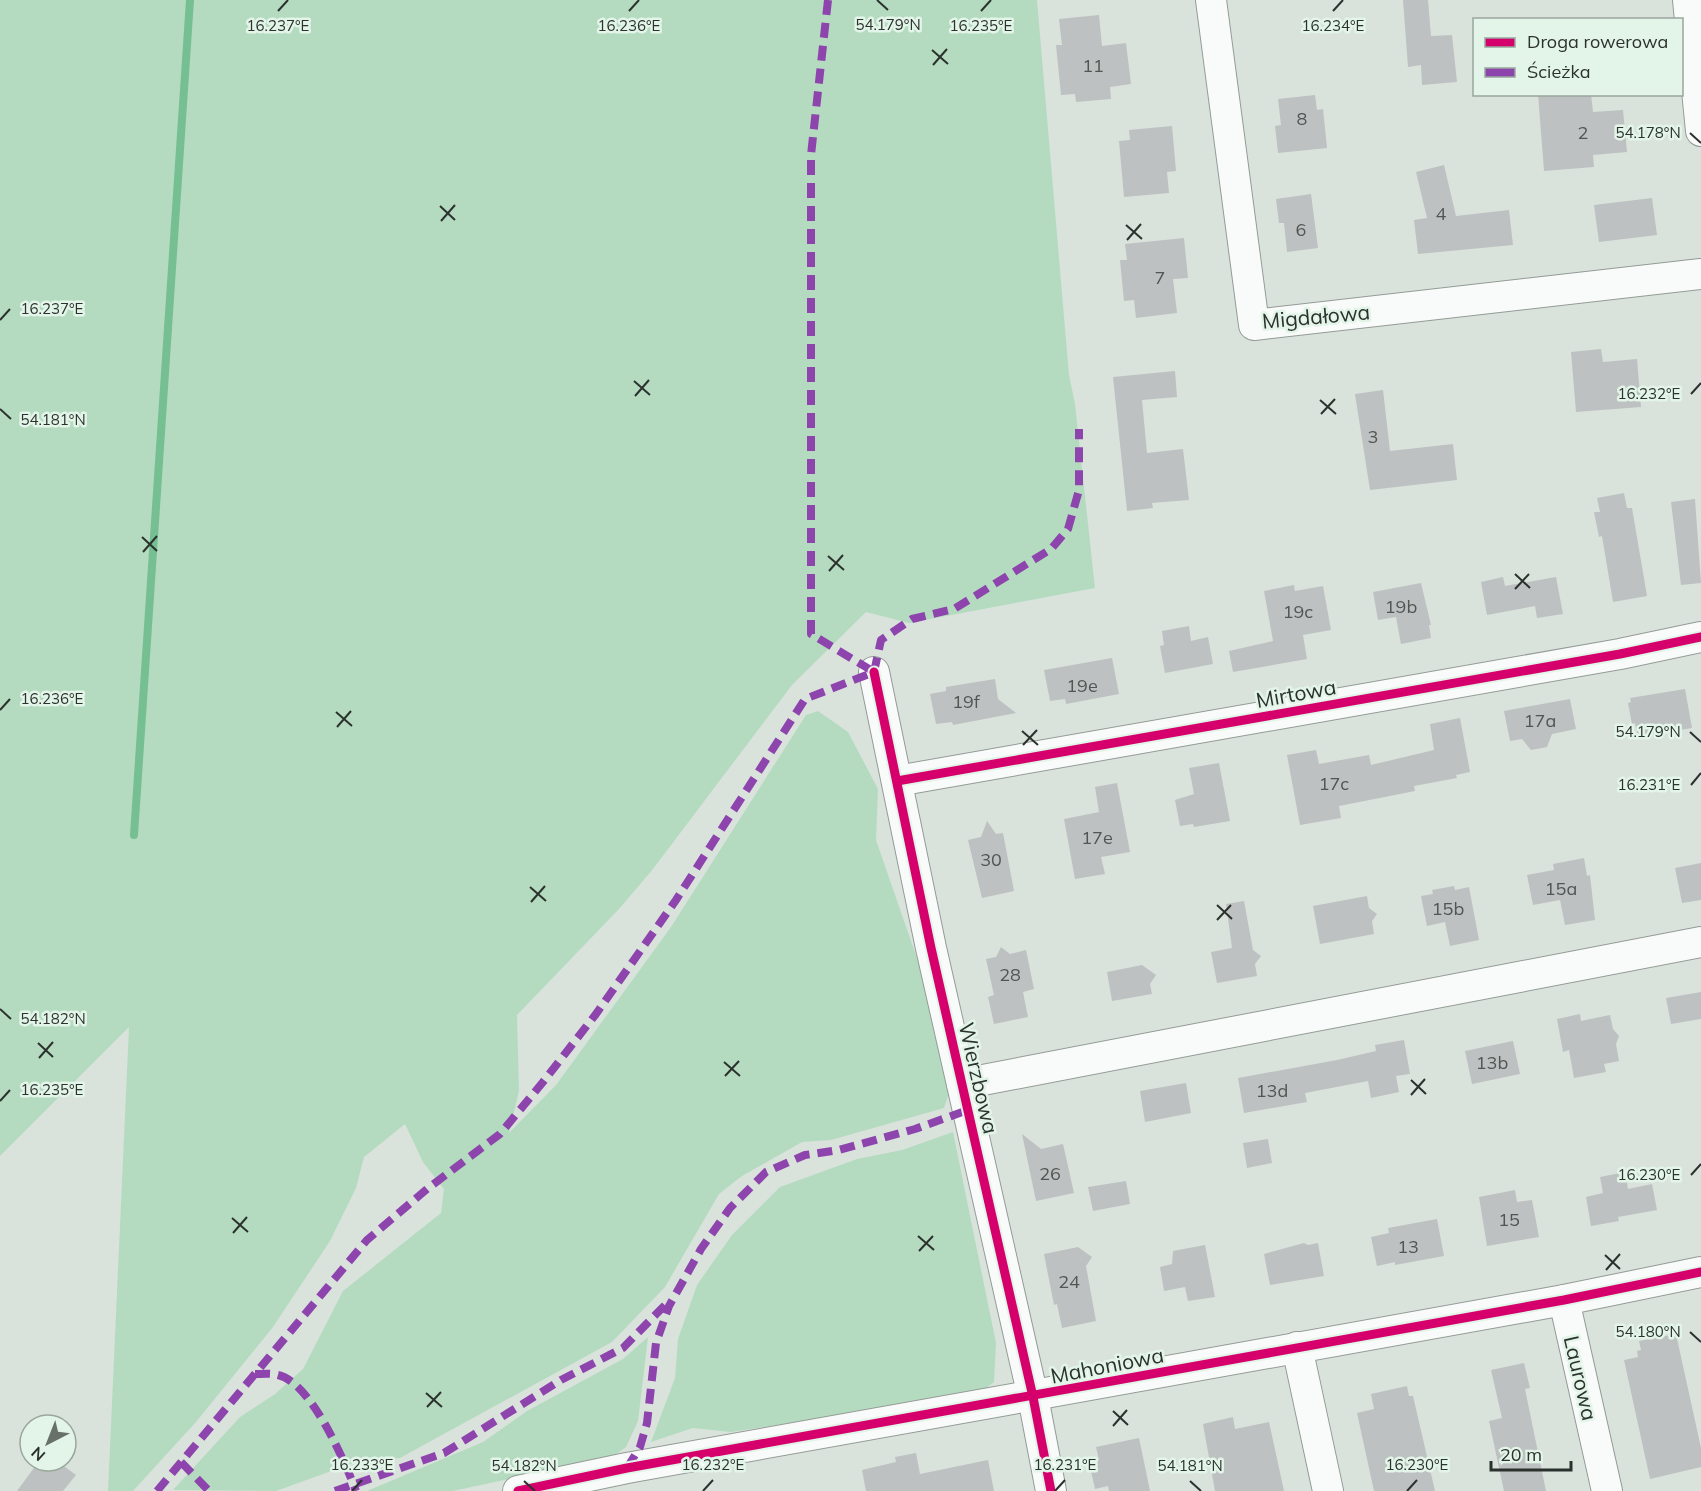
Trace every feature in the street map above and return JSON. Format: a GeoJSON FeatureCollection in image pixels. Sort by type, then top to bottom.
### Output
{"type":"FeatureCollection","features":[{"type":"Feature","properties":{"kind":"street","name":"Migdałowa"},"geometry":{"type":"LineString","coordinates":[[1211,0],[1254,325],[1701,274]]}},
{"type":"Feature","properties":{"kind":"street"},"geometry":{"type":"LineString","coordinates":[[1688,0],[1701,131]]}},
{"type":"Feature","properties":{"kind":"street","name":"Mirtowa"},"geometry":{"type":"LineString","coordinates":[[897,782],[1609,656],[1701,637]]}},
{"type":"Feature","properties":{"kind":"street","name":"Wierzbowa"},"geometry":{"type":"LineString","coordinates":[[874,672],[962,1084],[1033,1396],[1051,1491]]}},
{"type":"Feature","properties":{"kind":"street"},"geometry":{"type":"LineString","coordinates":[[962,1084],[1701,942]]}},
{"type":"Feature","properties":{"kind":"street","name":"Mahoniowa"},"geometry":{"type":"LineString","coordinates":[[518,1491],[614,1481],[1033,1396],[1564,1300],[1701,1272]]}},
{"type":"Feature","properties":{"kind":"street","name":"Laurowa"},"geometry":{"type":"LineString","coordinates":[[1564,1300],[1607,1491]]}},
{"type":"Feature","properties":{"kind":"street"},"geometry":{"type":"LineString","coordinates":[[1297,1347],[1328,1491]]}},
{"type":"Feature","properties":{"kind":"green space"},"geometry":{"type":"Polygon","coordinates":[[[0,0],[1037,0],[1069,375],[1075,404],[1095,588],[909,623],[866,612],[792,685],[653,869],[619,909],[517,1015],[519,1091],[509,1133],[556,1085],[671,927],[806,715],[818,711],[848,732],[878,789],[876,840],[929,993],[950,1090],[944,1108],[831,1140],[802,1142],[742,1176],[719,1194],[665,1287],[612,1342],[400,1458],[359,1461],[276,1491],[173,1490],[240,1417],[275,1394],[303,1369],[343,1291],[441,1213],[444,1189],[423,1162],[405,1124],[364,1157],[356,1188],[330,1241],[273,1327],[196,1422],[133,1491],[108,1491],[129,1027],[0,1156],[0,0]]]}},
{"type":"Feature","properties":{"kind":"green space"},"geometry":{"type":"Polygon","coordinates":[[[953,1132],[996,1343],[994,1382],[978,1394],[731,1432],[693,1428],[651,1442],[675,1378],[678,1339],[697,1285],[732,1235],[780,1187],[857,1159],[902,1150],[953,1132]]]}},
{"type":"Feature","properties":{"kind":"green space"},"geometry":{"type":"Polygon","coordinates":[[[648,1337],[638,1421],[626,1447],[612,1457],[453,1491],[367,1491],[483,1442],[527,1411],[623,1359],[648,1337]]]}},
{"type":"Feature","properties":{"kind":"building"},"geometry":{"type":"Polygon","coordinates":[[[1403,0],[1428,0],[1431,36],[1452,35],[1457,82],[1422,85],[1421,65],[1408,67],[1403,0]]]}},
{"type":"Feature","properties":{"kind":"building"},"geometry":{"type":"Polygon","coordinates":[[[1099,15],[1102,46],[1126,43],[1131,84],[1110,87],[1111,99],[1076,102],[1075,94],[1061,95],[1056,45],[1062,45],[1059,19],[1099,15]]]}},
{"type":"Feature","properties":{"kind":"building"},"geometry":{"type":"Polygon","coordinates":[[[1315,95],[1317,110],[1323,109],[1327,148],[1278,153],[1275,126],[1281,125],[1278,99],[1315,95]]]}},
{"type":"Feature","properties":{"kind":"building"},"geometry":{"type":"Polygon","coordinates":[[[1538,96],[1591,96],[1593,112],[1623,110],[1627,152],[1593,155],[1594,167],[1544,171],[1538,96]]]}},
{"type":"Feature","properties":{"kind":"building"},"geometry":{"type":"Polygon","coordinates":[[[1172,126],[1176,171],[1167,172],[1169,193],[1124,197],[1119,141],[1130,140],[1129,130],[1172,126]]]}},
{"type":"Feature","properties":{"kind":"building"},"geometry":{"type":"Polygon","coordinates":[[[1444,165],[1456,216],[1509,210],[1513,245],[1418,254],[1414,220],[1427,218],[1416,172],[1444,165]]]}},
{"type":"Feature","properties":{"kind":"building"},"geometry":{"type":"Polygon","coordinates":[[[1311,194],[1318,248],[1287,252],[1284,223],[1279,223],[1276,199],[1311,194]]]}},
{"type":"Feature","properties":{"kind":"building"},"geometry":{"type":"Polygon","coordinates":[[[1652,198],[1657,235],[1599,242],[1594,205],[1652,198]]]}},
{"type":"Feature","properties":{"kind":"building"},"geometry":{"type":"Polygon","coordinates":[[[1184,238],[1188,278],[1173,279],[1177,313],[1136,318],[1134,300],[1124,301],[1120,260],[1127,260],[1125,244],[1184,238]]]}},
{"type":"Feature","properties":{"kind":"building"},"geometry":{"type":"Polygon","coordinates":[[[1601,349],[1603,362],[1637,359],[1641,407],[1576,412],[1571,352],[1601,349]]]}},
{"type":"Feature","properties":{"kind":"building"},"geometry":{"type":"Polygon","coordinates":[[[1175,371],[1177,397],[1142,400],[1147,453],[1183,449],[1189,500],[1152,503],[1153,508],[1127,511],[1113,377],[1175,371]]]}},
{"type":"Feature","properties":{"kind":"building"},"geometry":{"type":"Polygon","coordinates":[[[1383,390],[1390,451],[1453,444],[1457,480],[1370,490],[1355,394],[1383,390]]]}},
{"type":"Feature","properties":{"kind":"building"},"geometry":{"type":"Polygon","coordinates":[[[1624,493],[1627,508],[1632,508],[1647,596],[1613,602],[1602,536],[1599,537],[1594,512],[1600,512],[1597,498],[1624,493]]]}},
{"type":"Feature","properties":{"kind":"building"},"geometry":{"type":"Polygon","coordinates":[[[1695,499],[1701,583],[1681,585],[1671,502],[1695,499]]]}},
{"type":"Feature","properties":{"kind":"building"},"geometry":{"type":"Polygon","coordinates":[[[1503,577],[1505,586],[1556,577],[1563,614],[1537,618],[1535,606],[1487,615],[1481,582],[1503,577]]]}},
{"type":"Feature","properties":{"kind":"building"},"geometry":{"type":"Polygon","coordinates":[[[1421,583],[1431,625],[1429,625],[1431,638],[1401,644],[1396,617],[1378,620],[1373,592],[1421,583]]]}},
{"type":"Feature","properties":{"kind":"building"},"geometry":{"type":"Polygon","coordinates":[[[1294,585],[1295,591],[1323,586],[1331,630],[1303,635],[1307,659],[1233,672],[1229,651],[1273,641],[1264,591],[1294,585]]]}},
{"type":"Feature","properties":{"kind":"building"},"geometry":{"type":"Polygon","coordinates":[[[1189,626],[1191,641],[1208,637],[1213,664],[1165,673],[1160,646],[1164,645],[1162,631],[1189,626]]]}},
{"type":"Feature","properties":{"kind":"building"},"geometry":{"type":"Polygon","coordinates":[[[1112,658],[1119,694],[1066,704],[1065,699],[1050,701],[1044,670],[1112,658]]]}},
{"type":"Feature","properties":{"kind":"building"},"geometry":{"type":"Polygon","coordinates":[[[995,679],[998,699],[1016,713],[953,725],[952,722],[936,724],[930,694],[946,691],[946,687],[995,679]]]}},
{"type":"Feature","properties":{"kind":"building"},"geometry":{"type":"Polygon","coordinates":[[[1685,689],[1692,728],[1638,737],[1635,723],[1632,724],[1628,703],[1631,702],[1630,698],[1685,689]]]}},
{"type":"Feature","properties":{"kind":"building"},"geometry":{"type":"Polygon","coordinates":[[[1570,699],[1576,729],[1552,734],[1547,747],[1531,750],[1522,739],[1510,741],[1504,711],[1570,699]]]}},
{"type":"Feature","properties":{"kind":"building"},"geometry":{"type":"Polygon","coordinates":[[[1460,718],[1470,772],[1456,775],[1457,778],[1414,786],[1415,791],[1339,806],[1341,818],[1300,825],[1287,755],[1316,750],[1319,764],[1369,755],[1371,765],[1434,750],[1430,724],[1460,718]]]}},
{"type":"Feature","properties":{"kind":"building"},"geometry":{"type":"Polygon","coordinates":[[[1219,763],[1230,821],[1194,827],[1193,824],[1180,826],[1175,800],[1194,794],[1189,768],[1219,763]]]}},
{"type":"Feature","properties":{"kind":"building"},"geometry":{"type":"Polygon","coordinates":[[[1117,783],[1130,852],[1101,857],[1105,874],[1075,879],[1064,819],[1099,812],[1095,787],[1117,783]]]}},
{"type":"Feature","properties":{"kind":"building"},"geometry":{"type":"Polygon","coordinates":[[[987,821],[996,834],[1003,833],[1014,891],[982,898],[968,840],[981,837],[987,821]]]}},
{"type":"Feature","properties":{"kind":"building"},"geometry":{"type":"Polygon","coordinates":[[[1584,858],[1587,876],[1590,875],[1595,920],[1565,925],[1560,900],[1533,905],[1527,875],[1554,870],[1553,864],[1584,858]]]}},
{"type":"Feature","properties":{"kind":"building"},"geometry":{"type":"Polygon","coordinates":[[[1701,863],[1701,900],[1682,903],[1675,868],[1701,863]]]}},
{"type":"Feature","properties":{"kind":"building"},"geometry":{"type":"Polygon","coordinates":[[[1454,886],[1455,890],[1469,887],[1479,940],[1450,946],[1445,922],[1427,926],[1421,896],[1433,894],[1432,890],[1454,886]]]}},
{"type":"Feature","properties":{"kind":"building"},"geometry":{"type":"Polygon","coordinates":[[[1367,896],[1369,908],[1377,914],[1372,921],[1374,934],[1320,944],[1313,906],[1367,896]]]}},
{"type":"Feature","properties":{"kind":"building"},"geometry":{"type":"Polygon","coordinates":[[[1244,901],[1253,950],[1261,956],[1255,964],[1257,976],[1217,983],[1211,952],[1232,948],[1226,904],[1244,901]]]}},
{"type":"Feature","properties":{"kind":"building"},"geometry":{"type":"Polygon","coordinates":[[[1001,947],[1010,954],[1026,950],[1034,989],[1023,992],[1028,1017],[994,1024],[988,997],[994,995],[986,959],[996,957],[1001,947]]]}},
{"type":"Feature","properties":{"kind":"building"},"geometry":{"type":"Polygon","coordinates":[[[1142,965],[1156,975],[1150,984],[1152,994],[1112,1001],[1107,972],[1142,965]]]}},
{"type":"Feature","properties":{"kind":"building"},"geometry":{"type":"Polygon","coordinates":[[[1701,992],[1701,1019],[1671,1024],[1666,998],[1701,992]]]}},
{"type":"Feature","properties":{"kind":"building"},"geometry":{"type":"Polygon","coordinates":[[[1580,1014],[1581,1021],[1610,1015],[1613,1029],[1619,1036],[1616,1044],[1619,1061],[1604,1064],[1606,1072],[1574,1078],[1569,1050],[1563,1052],[1557,1019],[1580,1014]]]}},
{"type":"Feature","properties":{"kind":"building"},"geometry":{"type":"Polygon","coordinates":[[[1404,1040],[1410,1074],[1396,1076],[1399,1092],[1371,1098],[1368,1081],[1305,1093],[1307,1102],[1244,1113],[1238,1078],[1337,1060],[1376,1051],[1375,1045],[1404,1040]]]}},
{"type":"Feature","properties":{"kind":"building"},"geometry":{"type":"Polygon","coordinates":[[[1513,1041],[1520,1074],[1472,1084],[1465,1051],[1513,1041]]]}},
{"type":"Feature","properties":{"kind":"building"},"geometry":{"type":"Polygon","coordinates":[[[1186,1083],[1191,1113],[1145,1122],[1140,1091],[1186,1083]]]}},
{"type":"Feature","properties":{"kind":"building"},"geometry":{"type":"Polygon","coordinates":[[[1022,1134],[1041,1149],[1063,1144],[1074,1193],[1036,1201],[1022,1134]]]}},
{"type":"Feature","properties":{"kind":"building"},"geometry":{"type":"Polygon","coordinates":[[[1268,1139],[1272,1163],[1247,1168],[1243,1143],[1268,1139]]]}},
{"type":"Feature","properties":{"kind":"building"},"geometry":{"type":"Polygon","coordinates":[[[1625,1172],[1628,1189],[1652,1184],[1657,1210],[1618,1217],[1619,1221],[1591,1226],[1586,1197],[1603,1193],[1600,1177],[1625,1172]]]}},
{"type":"Feature","properties":{"kind":"building"},"geometry":{"type":"Polygon","coordinates":[[[1126,1181],[1130,1204],[1093,1211],[1088,1187],[1126,1181]]]}},
{"type":"Feature","properties":{"kind":"building"},"geometry":{"type":"Polygon","coordinates":[[[1515,1190],[1517,1202],[1532,1200],[1539,1237],[1487,1246],[1479,1197],[1515,1190]]]}},
{"type":"Feature","properties":{"kind":"building"},"geometry":{"type":"Polygon","coordinates":[[[1437,1219],[1444,1256],[1377,1266],[1371,1237],[1389,1233],[1388,1228],[1437,1219]]]}},
{"type":"Feature","properties":{"kind":"building"},"geometry":{"type":"Polygon","coordinates":[[[1304,1243],[1308,1245],[1318,1243],[1324,1276],[1270,1285],[1264,1254],[1304,1243]]]}},
{"type":"Feature","properties":{"kind":"building"},"geometry":{"type":"Polygon","coordinates":[[[1205,1245],[1215,1297],[1188,1301],[1185,1287],[1164,1291],[1160,1267],[1172,1264],[1173,1251],[1205,1245]]]}},
{"type":"Feature","properties":{"kind":"building"},"geometry":{"type":"Polygon","coordinates":[[[1078,1247],[1092,1257],[1086,1266],[1096,1321],[1062,1328],[1057,1304],[1054,1305],[1044,1254],[1078,1247]]]}},
{"type":"Feature","properties":{"kind":"building"},"geometry":{"type":"Polygon","coordinates":[[[1676,1334],[1701,1448],[1701,1467],[1650,1479],[1624,1360],[1638,1357],[1637,1351],[1641,1350],[1639,1341],[1676,1334]]]}},
{"type":"Feature","properties":{"kind":"building"},"geometry":{"type":"Polygon","coordinates":[[[1524,1363],[1530,1388],[1525,1389],[1546,1491],[1504,1491],[1489,1421],[1502,1418],[1491,1370],[1524,1363]]]}},
{"type":"Feature","properties":{"kind":"building"},"geometry":{"type":"Polygon","coordinates":[[[1407,1386],[1409,1396],[1413,1396],[1435,1491],[1374,1491],[1357,1413],[1374,1409],[1371,1394],[1407,1386]]]}},
{"type":"Feature","properties":{"kind":"building"},"geometry":{"type":"Polygon","coordinates":[[[1233,1417],[1235,1429],[1269,1422],[1284,1491],[1215,1491],[1203,1424],[1233,1417]]]}},
{"type":"Feature","properties":{"kind":"building"},"geometry":{"type":"Polygon","coordinates":[[[1139,1438],[1150,1491],[1109,1491],[1108,1486],[1095,1489],[1089,1462],[1099,1460],[1096,1447],[1139,1438]]]}},
{"type":"Feature","properties":{"kind":"building"},"geometry":{"type":"Polygon","coordinates":[[[916,1453],[920,1474],[988,1460],[994,1491],[866,1491],[862,1470],[896,1462],[895,1457],[916,1453]]]}},
{"type":"Feature","properties":{"kind":"building"},"geometry":{"type":"Polygon","coordinates":[[[30,1473],[73,1473],[76,1475],[63,1491],[17,1491],[30,1473]]]}},
{"type":"Feature","properties":{"kind":"waterway"},"geometry":{"type":"LineString","coordinates":[[134,835],[190,0]]}},
{"type":"Feature","properties":{"kind":"marked path"},"geometry":{"type":"LineString","coordinates":[[828,0],[811,155],[811,634],[874,672]]}},
{"type":"Feature","properties":{"kind":"marked path"},"geometry":{"type":"LineString","coordinates":[[874,672],[881,640],[912,619],[954,609],[1051,549],[1068,529],[1079,490],[1079,429]]}},
{"type":"Feature","properties":{"kind":"marked path"},"geometry":{"type":"LineString","coordinates":[[157,1491],[367,1240],[427,1189],[500,1134],[543,1082],[596,1014],[676,900],[805,699],[874,672]]}},
{"type":"Feature","properties":{"kind":"marked path"},"geometry":{"type":"LineString","coordinates":[[627,1468],[640,1447],[647,1423],[656,1343],[669,1306],[701,1249],[730,1208],[766,1172],[805,1155],[839,1150],[915,1129],[968,1110]]}},
{"type":"Feature","properties":{"kind":"marked path"},"geometry":{"type":"LineString","coordinates":[[335,1491],[444,1453],[561,1380],[623,1348],[669,1301]]}},
{"type":"Feature","properties":{"kind":"marked path"},"geometry":{"type":"LineString","coordinates":[[255,1374],[278,1375],[303,1392],[335,1443],[356,1491]]}},
{"type":"Feature","properties":{"kind":"marked path"},"geometry":{"type":"LineString","coordinates":[[181,1462],[209,1491]]}},
{"type":"Feature","properties":{"kind":"cycle path"},"geometry":{"type":"LineString","coordinates":[[897,781],[1620,654],[1701,637]]}},
{"type":"Feature","properties":{"kind":"cycle path"},"geometry":{"type":"LineString","coordinates":[[874,672],[931,948],[1033,1397],[1051,1491]]}},
{"type":"Feature","properties":{"kind":"cycle path"},"geometry":{"type":"LineString","coordinates":[[518,1491],[627,1468],[1564,1300],[1701,1272]]}}]}
